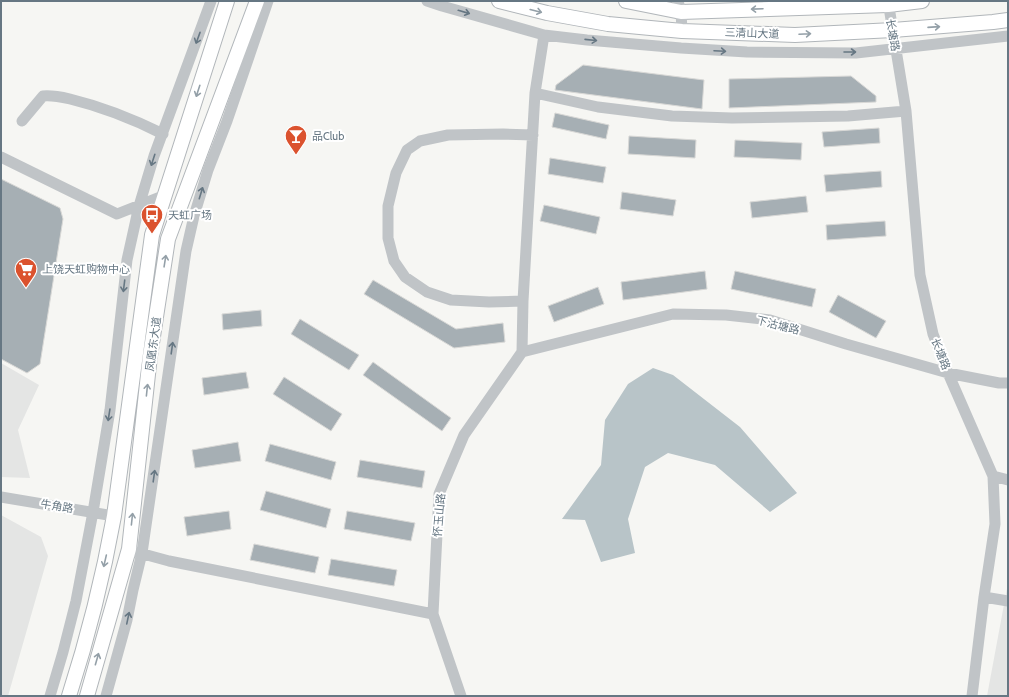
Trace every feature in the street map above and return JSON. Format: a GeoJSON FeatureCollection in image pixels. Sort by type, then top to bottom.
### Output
{"type":"FeatureCollection","features":[{"type":"Feature","properties":{"kind":"main road","name":"凤凰东大道"},"geometry":{"type":"LineString","coordinates":[[69,696],[80,662],[106,559],[114,516],[152,235],[227,1]]}},
{"type":"Feature","properties":{"kind":"main road","name":"凤凰东大道"},"geometry":{"type":"LineString","coordinates":[[86,696],[135,551],[150,356],[168,239],[256,1]]}},
{"type":"Feature","properties":{"kind":"main road","name":"三清山大道"},"geometry":{"type":"LineString","coordinates":[[499,1],[547,13],[608,24],[682,31],[795,35],[893,30],[1008,20]]}},
{"type":"Feature","properties":{"kind":"main road","name":"三清山大道"},"geometry":{"type":"LineString","coordinates":[[626,1],[680,6],[888,3],[922,1]]}},
{"type":"Feature","properties":{"kind":"street"},"geometry":{"type":"LineString","coordinates":[[50,696],[76,601],[94,512],[110,410],[127,260],[139,206],[154,156],[211,1]]}},
{"type":"Feature","properties":{"kind":"street"},"geometry":{"type":"LineString","coordinates":[[106,696],[127,620],[133,590],[135,551],[186,251],[194,216],[208,170],[228,122],[268,1]]}},
{"type":"Feature","properties":{"kind":"street"},"geometry":{"type":"LineString","coordinates":[[427,1],[544,35],[681,48],[748,52],[856,52],[1008,36]]}},
{"type":"Feature","properties":{"kind":"street","name":"长塘路"},"geometry":{"type":"LineString","coordinates":[[888,3],[906,111],[920,275],[933,334],[948,373],[993,476],[995,524],[984,597],[972,696]]}},
{"type":"Feature","properties":{"kind":"street"},"geometry":{"type":"LineString","coordinates":[[680,6],[682,31]]}},
{"type":"Feature","properties":{"kind":"street"},"geometry":{"type":"LineString","coordinates":[[522,352],[523,301],[535,93],[544,35]]}},
{"type":"Feature","properties":{"kind":"street"},"geometry":{"type":"LineString","coordinates":[[535,93],[598,107],[672,116],[732,118],[841,116],[906,111]]}},
{"type":"Feature","properties":{"kind":"street"},"geometry":{"type":"LineString","coordinates":[[22,121],[43,96],[51,95],[88,103],[142,123],[163,134]]}},
{"type":"Feature","properties":{"kind":"street"},"geometry":{"type":"LineString","coordinates":[[523,301],[490,302],[451,300],[427,292],[405,277],[394,261],[388,238],[388,206],[396,173],[407,150],[420,141],[448,135],[533,135]]}},
{"type":"Feature","properties":{"kind":"street"},"geometry":{"type":"LineString","coordinates":[[1,157],[117,214],[165,195]]}},
{"type":"Feature","properties":{"kind":"street","name":"下沽塘路"},"geometry":{"type":"LineString","coordinates":[[522,352],[673,314],[726,315],[770,320],[846,344],[948,373],[999,383],[1008,383]]}},
{"type":"Feature","properties":{"kind":"street","name":"怀玉山路"},"geometry":{"type":"LineString","coordinates":[[461,696],[433,614],[439,494],[464,435],[522,352]]}},
{"type":"Feature","properties":{"kind":"street"},"geometry":{"type":"LineString","coordinates":[[993,476],[1008,480]]}},
{"type":"Feature","properties":{"kind":"street","name":"牛角路"},"geometry":{"type":"LineString","coordinates":[[1,497],[114,516]]}},
{"type":"Feature","properties":{"kind":"street"},"geometry":{"type":"LineString","coordinates":[[135,551],[169,561],[433,614]]}},
{"type":"Feature","properties":{"kind":"street"},"geometry":{"type":"LineString","coordinates":[[984,597],[1008,601]]}},
{"type":"Feature","properties":{"kind":"shaded area"},"geometry":{"type":"Polygon","coordinates":[[[1,363],[39,385],[18,430],[30,478],[1,477],[1,363]]]}},
{"type":"Feature","properties":{"kind":"shaded area"},"geometry":{"type":"Polygon","coordinates":[[[653,368],[673,375],[740,427],[797,493],[770,512],[715,465],[668,453],[645,467],[628,519],[635,553],[601,562],[585,520],[562,519],[601,465],[605,420],[628,384],[653,368]]]}},
{"type":"Feature","properties":{"kind":"shaded area"},"geometry":{"type":"Polygon","coordinates":[[[1,515],[41,537],[48,556],[8,696],[1,696],[1,515]]]}},
{"type":"Feature","properties":{"kind":"shaded area"},"geometry":{"type":"Polygon","coordinates":[[[1008,583],[1008,696],[987,696],[1008,583]]]}},
{"type":"Feature","properties":{"kind":"building"},"geometry":{"type":"Polygon","coordinates":[[[583,65],[704,80],[702,109],[555,90],[556,85],[583,65]]]}},
{"type":"Feature","properties":{"kind":"building"},"geometry":{"type":"Polygon","coordinates":[[[851,76],[876,96],[876,102],[729,108],[729,79],[851,76]]]}},
{"type":"Feature","properties":{"kind":"building"},"geometry":{"type":"Polygon","coordinates":[[[555,113],[609,125],[606,139],[552,127],[555,113]]]}},
{"type":"Feature","properties":{"kind":"building"},"geometry":{"type":"Polygon","coordinates":[[[879,128],[880,143],[824,147],[822,132],[879,128]]]}},
{"type":"Feature","properties":{"kind":"building"},"geometry":{"type":"Polygon","coordinates":[[[629,136],[696,140],[695,158],[628,154],[629,136]]]}},
{"type":"Feature","properties":{"kind":"building"},"geometry":{"type":"Polygon","coordinates":[[[735,140],[802,143],[801,160],[734,157],[735,140]]]}},
{"type":"Feature","properties":{"kind":"building"},"geometry":{"type":"Polygon","coordinates":[[[550,158],[606,167],[603,183],[548,174],[550,158]]]}},
{"type":"Feature","properties":{"kind":"building"},"geometry":{"type":"Polygon","coordinates":[[[881,171],[882,187],[826,192],[824,175],[881,171]]]}},
{"type":"Feature","properties":{"kind":"building","name":"上饶天虹购物中心"},"geometry":{"type":"Polygon","coordinates":[[[1,179],[60,208],[63,219],[40,364],[27,373],[1,359],[1,179]]]}},
{"type":"Feature","properties":{"kind":"building"},"geometry":{"type":"Polygon","coordinates":[[[622,192],[676,200],[673,216],[620,209],[622,192]]]}},
{"type":"Feature","properties":{"kind":"building"},"geometry":{"type":"Polygon","coordinates":[[[806,196],[808,212],[752,218],[750,202],[806,196]]]}},
{"type":"Feature","properties":{"kind":"building"},"geometry":{"type":"Polygon","coordinates":[[[544,205],[600,217],[596,234],[540,221],[544,205]]]}},
{"type":"Feature","properties":{"kind":"building"},"geometry":{"type":"Polygon","coordinates":[[[885,221],[886,236],[827,240],[826,225],[885,221]]]}},
{"type":"Feature","properties":{"kind":"building"},"geometry":{"type":"Polygon","coordinates":[[[705,271],[707,289],[623,300],[621,282],[705,271]]]}},
{"type":"Feature","properties":{"kind":"building"},"geometry":{"type":"Polygon","coordinates":[[[735,271],[816,289],[812,307],[731,289],[735,271]]]}},
{"type":"Feature","properties":{"kind":"building"},"geometry":{"type":"Polygon","coordinates":[[[373,280],[456,329],[503,323],[505,342],[454,348],[364,294],[373,280]]]}},
{"type":"Feature","properties":{"kind":"building"},"geometry":{"type":"Polygon","coordinates":[[[598,287],[604,304],[554,322],[548,306],[598,287]]]}},
{"type":"Feature","properties":{"kind":"building"},"geometry":{"type":"Polygon","coordinates":[[[838,295],[886,321],[876,338],[829,312],[838,295]]]}},
{"type":"Feature","properties":{"kind":"building"},"geometry":{"type":"Polygon","coordinates":[[[261,310],[262,326],[223,330],[222,314],[261,310]]]}},
{"type":"Feature","properties":{"kind":"building"},"geometry":{"type":"Polygon","coordinates":[[[300,319],[359,355],[349,370],[291,334],[300,319]]]}},
{"type":"Feature","properties":{"kind":"building"},"geometry":{"type":"Polygon","coordinates":[[[373,362],[451,418],[442,431],[363,375],[373,362]]]}},
{"type":"Feature","properties":{"kind":"building"},"geometry":{"type":"Polygon","coordinates":[[[246,372],[249,388],[204,395],[202,378],[246,372]]]}},
{"type":"Feature","properties":{"kind":"building"},"geometry":{"type":"Polygon","coordinates":[[[284,377],[342,414],[331,431],[273,394],[284,377]]]}},
{"type":"Feature","properties":{"kind":"building"},"geometry":{"type":"Polygon","coordinates":[[[238,442],[241,461],[195,468],[192,450],[238,442]]]}},
{"type":"Feature","properties":{"kind":"building"},"geometry":{"type":"Polygon","coordinates":[[[270,444],[336,462],[331,480],[265,461],[270,444]]]}},
{"type":"Feature","properties":{"kind":"building"},"geometry":{"type":"Polygon","coordinates":[[[360,460],[425,471],[422,488],[357,477],[360,460]]]}},
{"type":"Feature","properties":{"kind":"building"},"geometry":{"type":"Polygon","coordinates":[[[266,491],[331,509],[326,528],[260,510],[266,491]]]}},
{"type":"Feature","properties":{"kind":"building"},"geometry":{"type":"Polygon","coordinates":[[[229,511],[231,529],[187,536],[184,517],[229,511]]]}},
{"type":"Feature","properties":{"kind":"building"},"geometry":{"type":"Polygon","coordinates":[[[347,511],[415,523],[411,541],[344,529],[347,511]]]}},
{"type":"Feature","properties":{"kind":"building"},"geometry":{"type":"Polygon","coordinates":[[[254,544],[319,557],[315,573],[250,560],[254,544]]]}},
{"type":"Feature","properties":{"kind":"building"},"geometry":{"type":"Polygon","coordinates":[[[331,559],[397,570],[394,586],[328,575],[331,559]]]}},
{"type":"Feature","properties":{"kind":"place","name":"品Club"},"geometry":{"type":"Point","coordinates":[296,156]}},
{"type":"Feature","properties":{"kind":"place","name":"天虹广场"},"geometry":{"type":"Point","coordinates":[152,234]}},
{"type":"Feature","properties":{"kind":"place","name":"上饶天虹购物中心"},"geometry":{"type":"Point","coordinates":[26,288]}}]}
